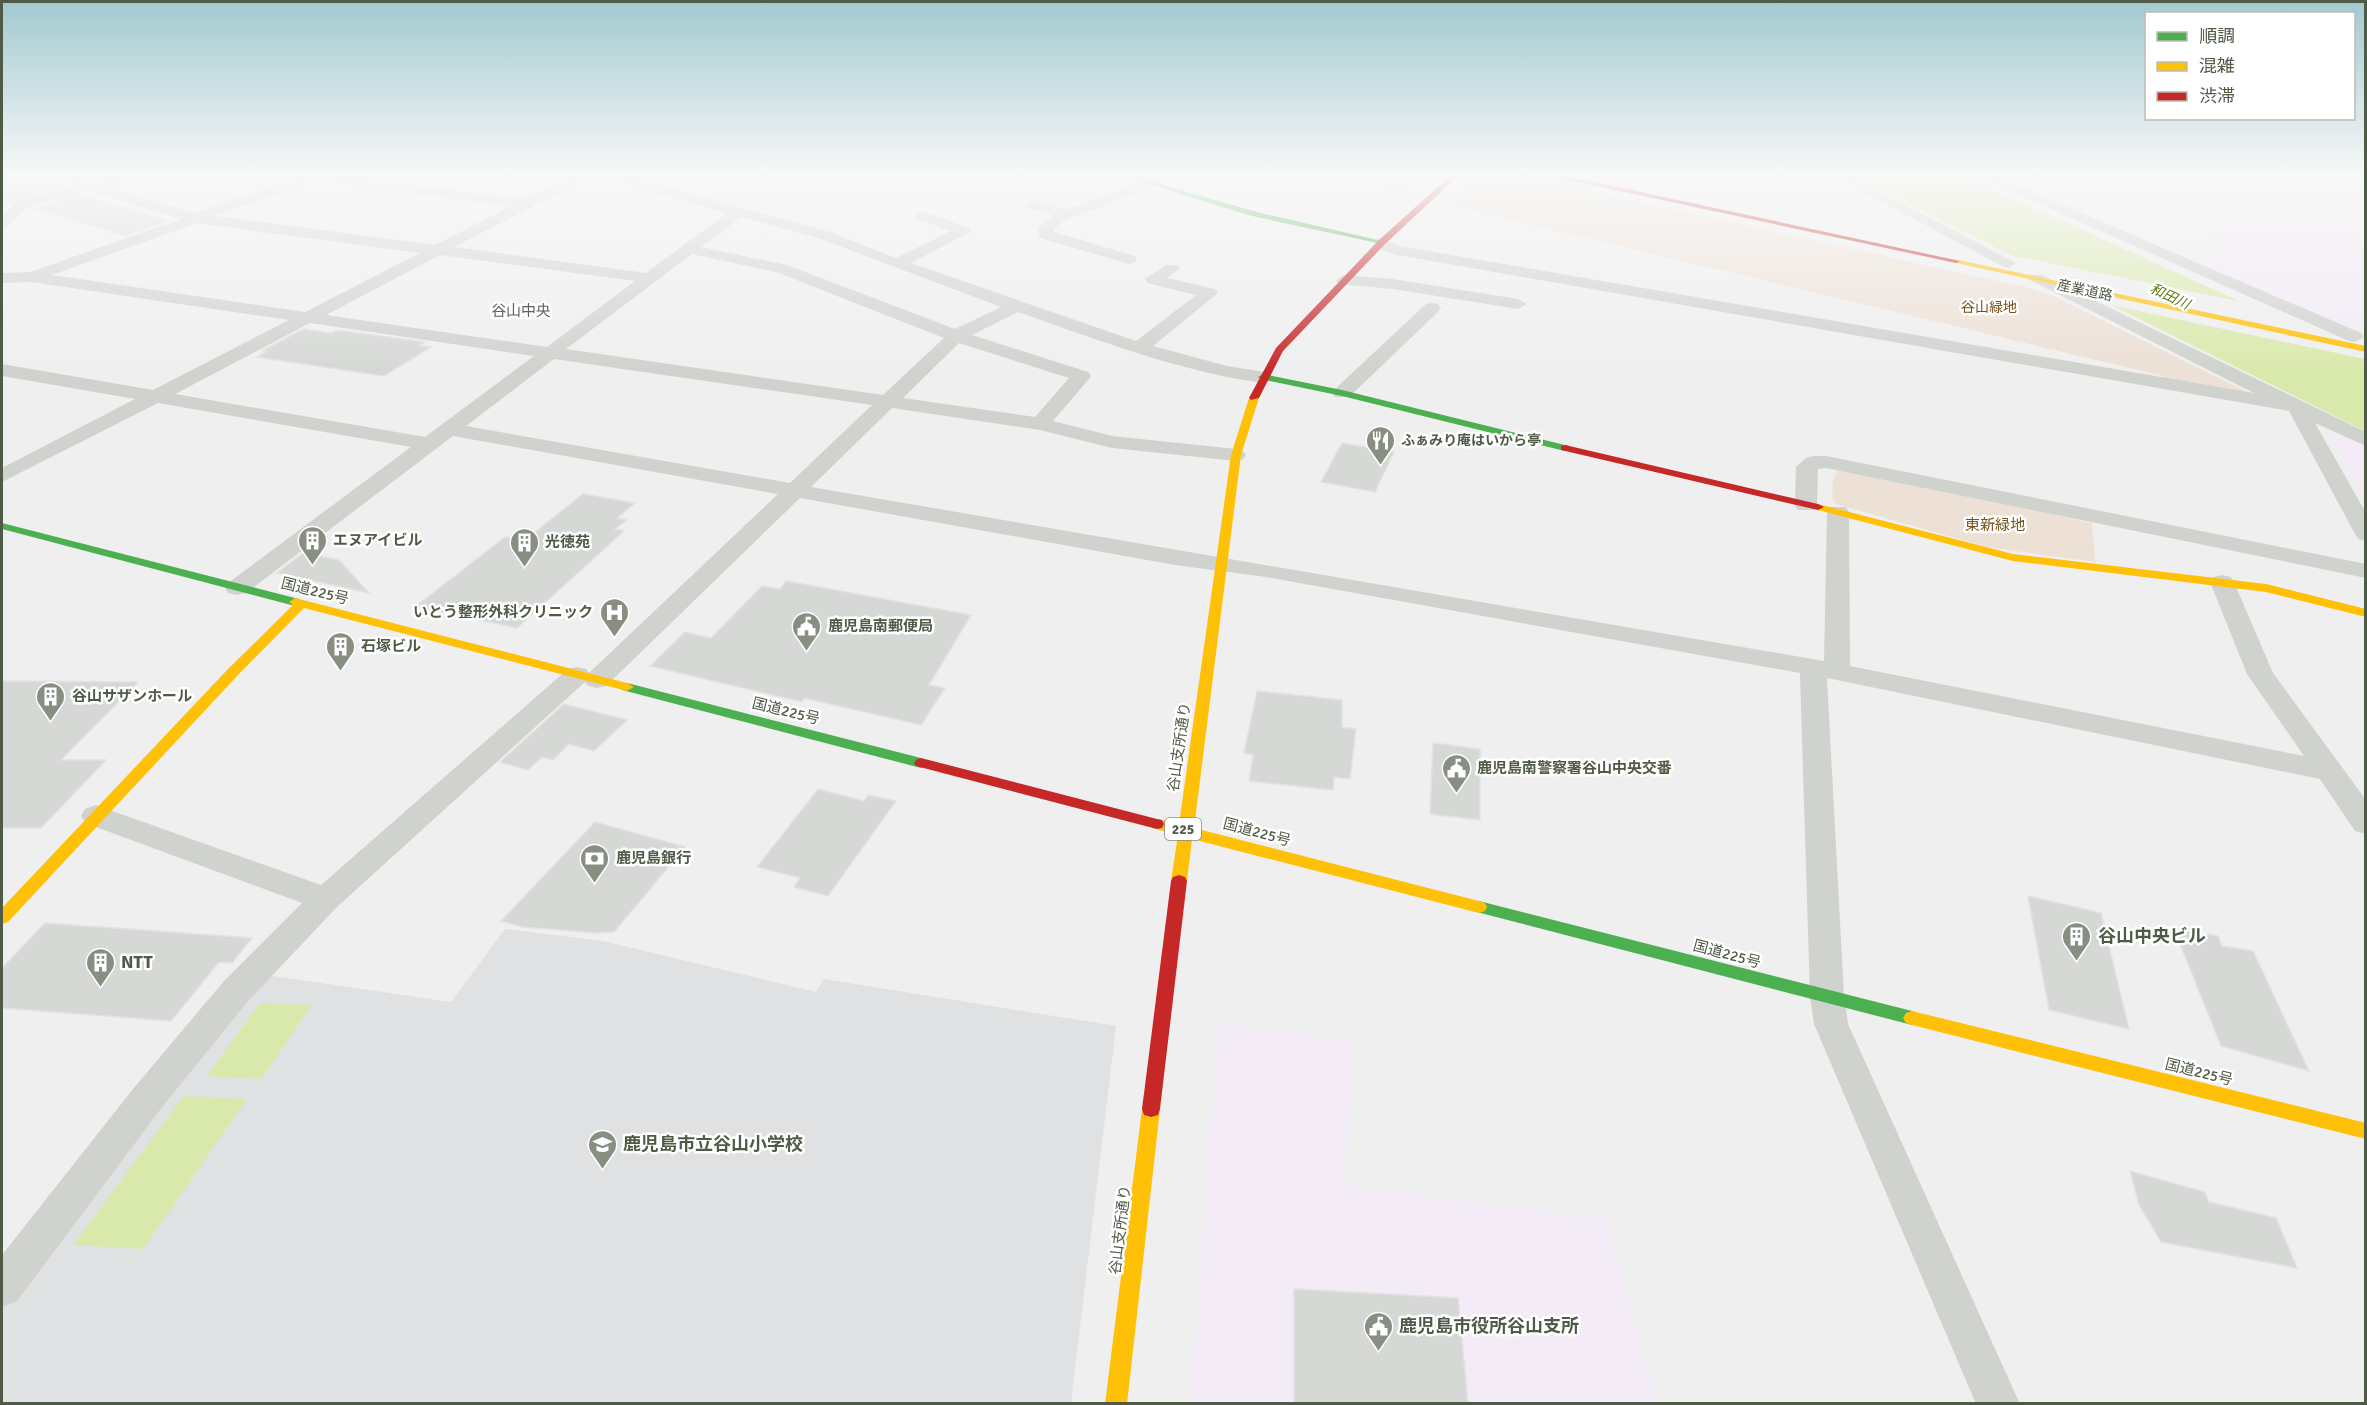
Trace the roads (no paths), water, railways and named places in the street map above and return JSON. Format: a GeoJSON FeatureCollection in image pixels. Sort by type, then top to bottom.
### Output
{"type":"FeatureCollection","features":[{"type":"Feature","properties":{"kind":"main road","name":"谷山支所通り"},"geometry":{"type":"LineString","coordinates":[[1116,1404],[1185,829],[1236,455],[1247,414],[1263,377],[1294,332],[1382,242]]}},
{"type":"Feature","properties":{"kind":"main road","name":"産業道路"},"geometry":{"type":"LineString","coordinates":[[1878,242],[2335,334],[2362,342]]}},
{"type":"Feature","properties":{"kind":"main road","name":"産業道路"},"geometry":{"type":"LineString","coordinates":[[1908,242],[2008,263],[2060,285],[2362,342]]}},
{"type":"Feature","properties":{"kind":"main road"},"geometry":{"type":"LineString","coordinates":[[1263,377],[1342,393],[1838,512],[2013,557],[2266,588],[2366,613]]}},
{"type":"Feature","properties":{"kind":"main road","name":"国道225号"},"geometry":{"type":"LineString","coordinates":[[2,526],[1827,996],[2366,1131]]}},
{"type":"Feature","properties":{"kind":"main road"},"geometry":{"type":"LineString","coordinates":[[2,918],[96,816],[301,604]]}},
{"type":"Feature","properties":{"kind":"street"},"geometry":{"type":"LineString","coordinates":[[2,287],[129,242]]}},
{"type":"Feature","properties":{"kind":"street"},"geometry":{"type":"LineString","coordinates":[[372,242],[649,278]]}},
{"type":"Feature","properties":{"kind":"street"},"geometry":{"type":"LineString","coordinates":[[2,476],[452,242]]}},
{"type":"Feature","properties":{"kind":"street"},"geometry":{"type":"LineString","coordinates":[[237,588],[698,242]]}},
{"type":"Feature","properties":{"kind":"street"},"geometry":{"type":"LineString","coordinates":[[840,242],[1015,307],[1139,348],[1226,372],[1263,377]]}},
{"type":"Feature","properties":{"kind":"street"},"geometry":{"type":"LineString","coordinates":[[896,264],[942,242]]}},
{"type":"Feature","properties":{"kind":"street"},"geometry":{"type":"LineString","coordinates":[[1069,242],[1130,259]]}},
{"type":"Feature","properties":{"kind":"street"},"geometry":{"type":"LineString","coordinates":[[1382,242],[1397,250],[2296,406]]}},
{"type":"Feature","properties":{"kind":"street"},"geometry":{"type":"LineString","coordinates":[[1967,242],[2008,263]]}},
{"type":"Feature","properties":{"kind":"street"},"geometry":{"type":"LineString","coordinates":[[2133,242],[2362,342]]}},
{"type":"Feature","properties":{"kind":"street"},"geometry":{"type":"LineString","coordinates":[[688,249],[781,268],[956,336],[1081,376],[1040,424]]}},
{"type":"Feature","properties":{"kind":"street"},"geometry":{"type":"LineString","coordinates":[[1139,348],[1209,293],[1154,279],[1172,268]]}},
{"type":"Feature","properties":{"kind":"street"},"geometry":{"type":"LineString","coordinates":[[2031,273],[2366,440]]}},
{"type":"Feature","properties":{"kind":"street"},"geometry":{"type":"LineString","coordinates":[[2,278],[31,277],[308,315],[890,400],[1040,424],[1112,442],[1236,455]]}},
{"type":"Feature","properties":{"kind":"street"},"geometry":{"type":"LineString","coordinates":[[1344,280],[1393,284],[1518,304]]}},
{"type":"Feature","properties":{"kind":"street"},"geometry":{"type":"LineString","coordinates":[[2,1287],[146,1100],[236,991],[326,899],[587,678],[797,490],[976,318],[1015,307]]}},
{"type":"Feature","properties":{"kind":"street"},"geometry":{"type":"LineString","coordinates":[[1342,393],[1432,308]]}},
{"type":"Feature","properties":{"kind":"street"},"geometry":{"type":"LineString","coordinates":[[2,370],[430,444]]}},
{"type":"Feature","properties":{"kind":"street"},"geometry":{"type":"LineString","coordinates":[[2296,406],[2366,534]]}},
{"type":"Feature","properties":{"kind":"street"},"geometry":{"type":"LineString","coordinates":[[450,429],[1220,565],[1266,570],[1825,670],[2328,771]]}},
{"type":"Feature","properties":{"kind":"street"},"geometry":{"type":"LineString","coordinates":[[1806,505],[1807,467],[1813,462],[1826,462],[2366,571]]}},
{"type":"Feature","properties":{"kind":"street"},"geometry":{"type":"LineString","coordinates":[[1838,512],[1825,670],[1827,996],[1831,1024],[1998,1404]]}},
{"type":"Feature","properties":{"kind":"street"},"geometry":{"type":"LineString","coordinates":[[2222,582],[2260,674],[2366,823]]}},
{"type":"Feature","properties":{"kind":"street"},"geometry":{"type":"LineString","coordinates":[[96,816],[326,899]]}},
{"type":"Feature","properties":{"kind":"water","name":"和田川"},"geometry":{"type":"Polygon","coordinates":[[[1984,242],[2108,242],[2365,358],[2365,431],[1984,242]]]}},
{"type":"Feature","properties":{"kind":"water"},"geometry":{"type":"Polygon","coordinates":[[[260,1003],[312,1005],[261,1079],[207,1076],[260,1003]]]}},
{"type":"Feature","properties":{"kind":"water"},"geometry":{"type":"Polygon","coordinates":[[[184,1096],[247,1099],[143,1249],[73,1245],[184,1096]]]}},
{"type":"Feature","properties":{"kind":"place","name":"ふぁみり庵はいから亭"},"geometry":{"type":"Point","coordinates":[1380,466]}},
{"type":"Feature","properties":{"kind":"place","name":"エヌアイビル"},"geometry":{"type":"Point","coordinates":[312,566]}},
{"type":"Feature","properties":{"kind":"place","name":"光徳苑"},"geometry":{"type":"Point","coordinates":[524,568]}},
{"type":"Feature","properties":{"kind":"place","name":"いとう整形外科クリニック"},"geometry":{"type":"Point","coordinates":[614,638]}},
{"type":"Feature","properties":{"kind":"place","name":"鹿児島南郵便局"},"geometry":{"type":"Point","coordinates":[807,652]}},
{"type":"Feature","properties":{"kind":"place","name":"石塚ビル"},"geometry":{"type":"Point","coordinates":[340,672]}},
{"type":"Feature","properties":{"kind":"place","name":"谷山サザンホール"},"geometry":{"type":"Point","coordinates":[51,722]}},
{"type":"Feature","properties":{"kind":"place","name":"鹿児島南警察署谷山中央交番"},"geometry":{"type":"Point","coordinates":[1456,794]}},
{"type":"Feature","properties":{"kind":"place","name":"鹿児島銀行"},"geometry":{"type":"Point","coordinates":[595,884]}},
{"type":"Feature","properties":{"kind":"place","name":"谷山中央ビル"},"geometry":{"type":"Point","coordinates":[2077,962]}},
{"type":"Feature","properties":{"kind":"place","name":"NTT"},"geometry":{"type":"Point","coordinates":[100,988]}},
{"type":"Feature","properties":{"kind":"place","name":"鹿児島市立谷山小学校"},"geometry":{"type":"Point","coordinates":[602,1170]}},
{"type":"Feature","properties":{"kind":"place","name":"鹿児島市役所谷山支所"},"geometry":{"type":"Point","coordinates":[1378,1352]}},
{"type":"Feature","properties":{"kind":"district","name":"谷山中央"},"geometry":{"type":"Point","coordinates":[521,311]}},
{"type":"Feature","properties":{"kind":"park label","name":"谷山緑地"},"geometry":{"type":"Point","coordinates":[1989,307]}},
{"type":"Feature","properties":{"kind":"park label","name":"東新緑地"},"geometry":{"type":"Point","coordinates":[1995,525]}}]}
